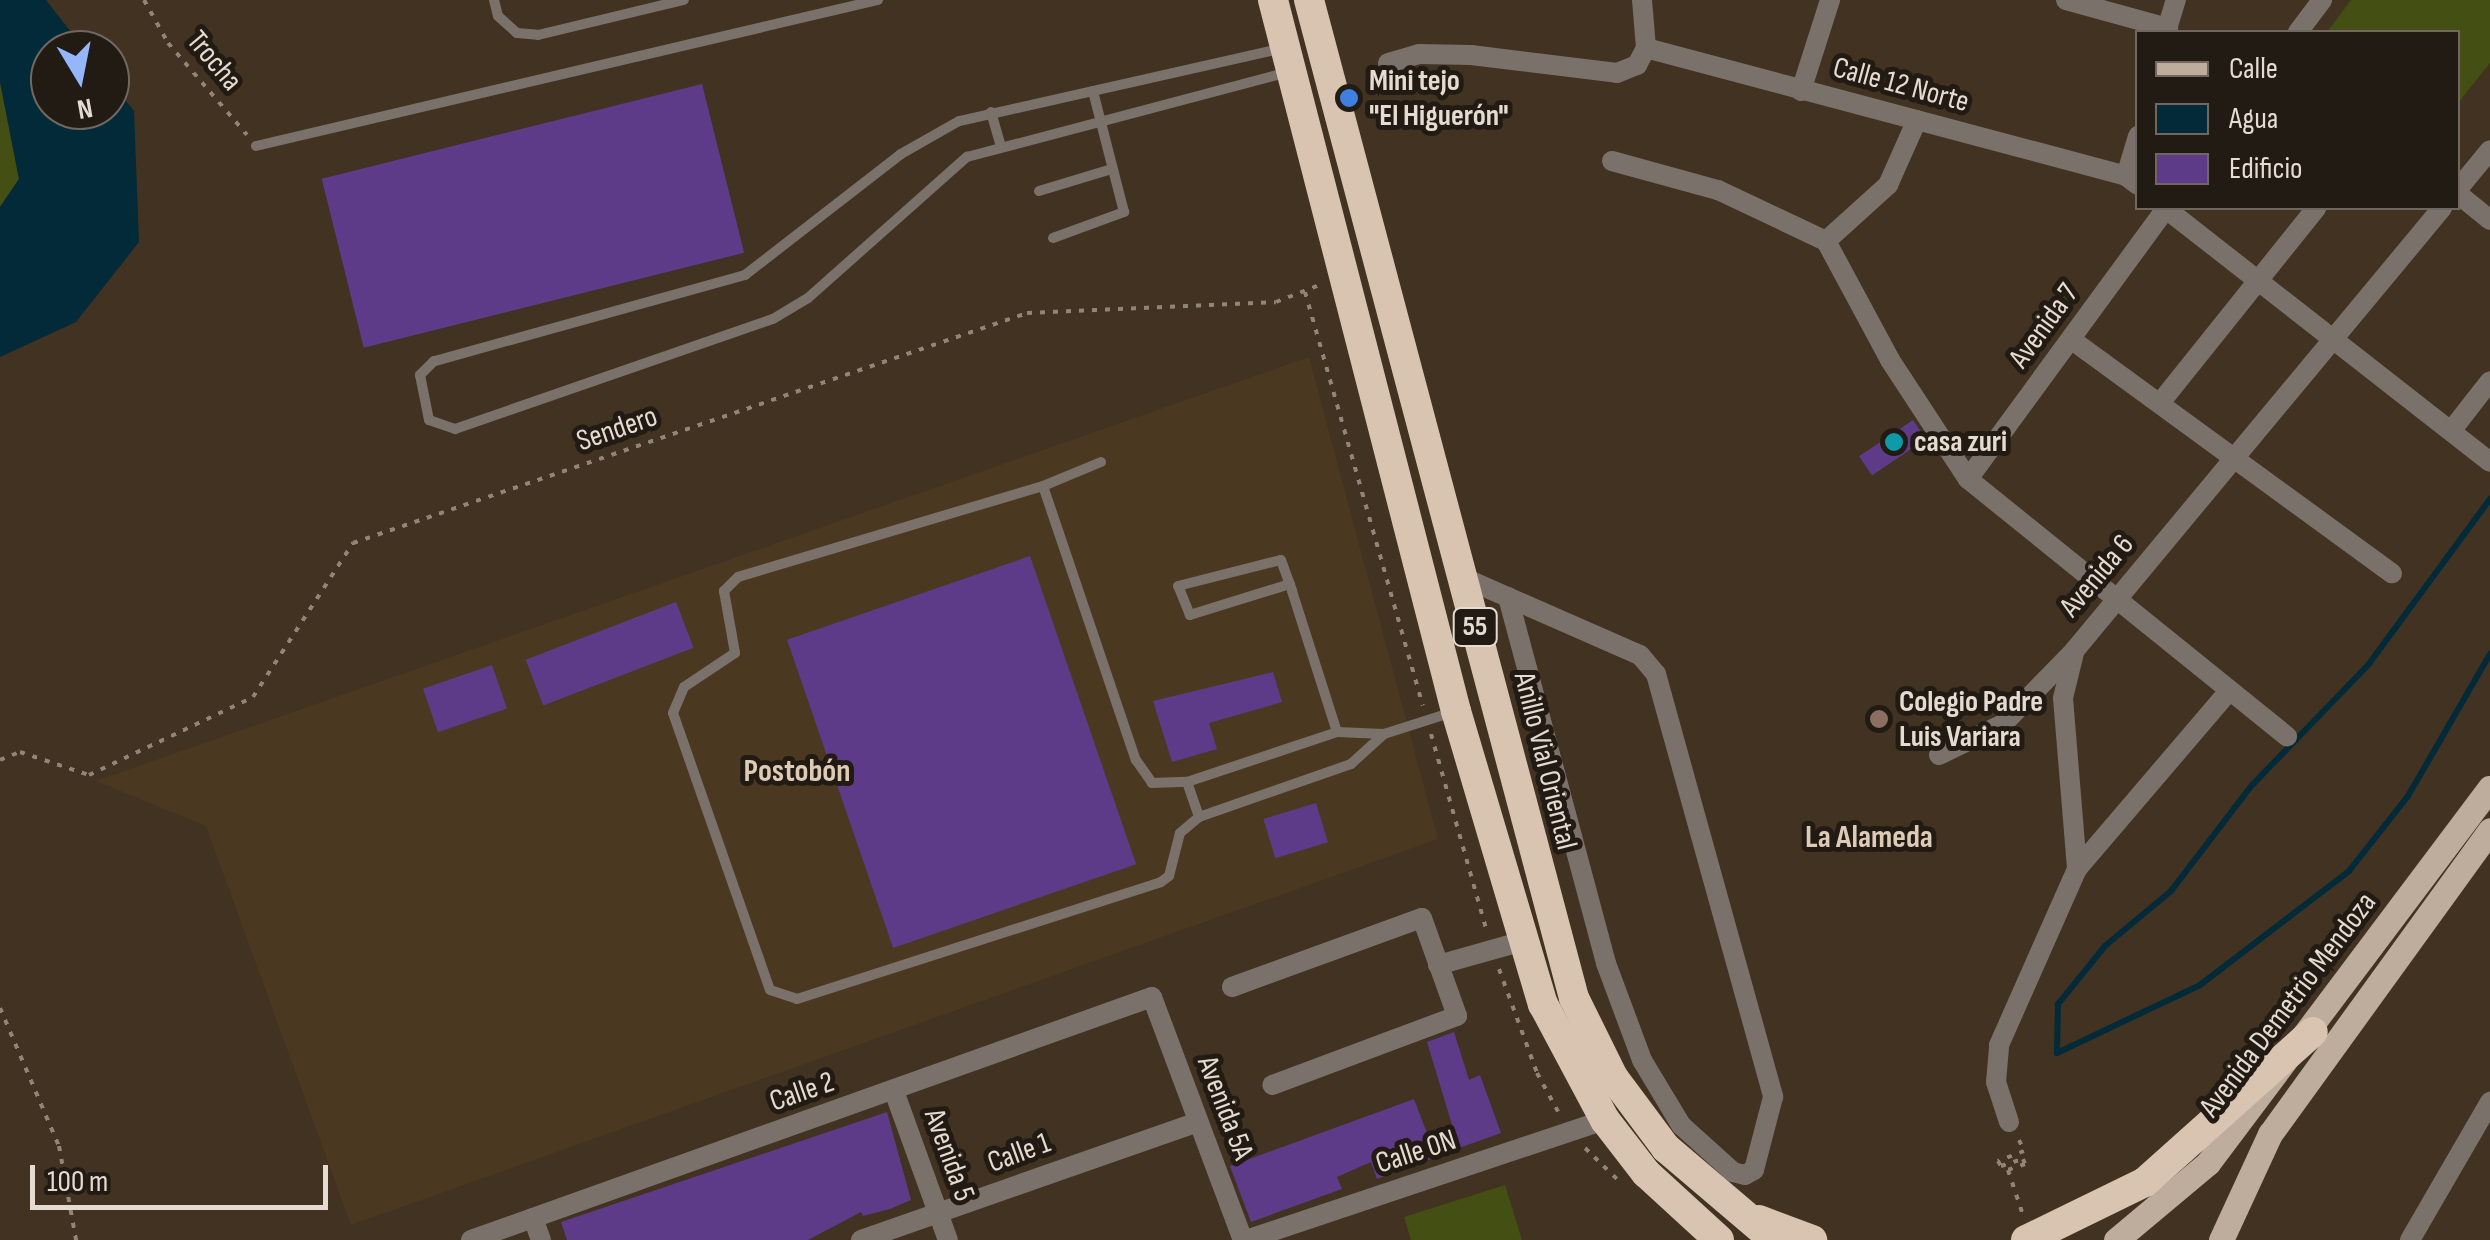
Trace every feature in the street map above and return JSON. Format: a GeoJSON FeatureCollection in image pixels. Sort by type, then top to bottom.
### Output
{"type":"FeatureCollection","features":[{"type":"Feature","properties":{"kind":"highway","name":"55"},"geometry":{"type":"LineString","coordinates":[[1273,0],[1342,277],[1442,716],[1564,1049],[1604,1120],[1646,1173],[1720,1240]]}},
{"type":"Feature","properties":{"kind":"highway","name":"Anillo Vial Oriental"},"geometry":{"type":"LineString","coordinates":[[1309,0],[1574,998],[1613,1077],[1644,1120],[1730,1208],[1774,1240]]}},
{"type":"Feature","properties":{"kind":"highway"},"geometry":{"type":"LineString","coordinates":[[2031,1238],[2145,1182],[2313,1032]]}},
{"type":"Feature","properties":{"kind":"highway"},"geometry":{"type":"LineString","coordinates":[[1730,1208],[1812,1240]]}},
{"type":"Feature","properties":{"kind":"main road","name":"Avenida Demetrio Mendoza"},"geometry":{"type":"LineString","coordinates":[[2116,1240],[2208,1163],[2313,1032],[2490,788]]}},
{"type":"Feature","properties":{"kind":"main road","name":"Avenida Demetrio Mendoza"},"geometry":{"type":"LineString","coordinates":[[2221,1240],[2270,1134],[2490,830]]}},
{"type":"Feature","properties":{"kind":"street"},"geometry":{"type":"LineString","coordinates":[[1388,64],[1418,54],[1471,55],[1618,74],[1637,66],[1646,48],[1642,0]]}},
{"type":"Feature","properties":{"kind":"street"},"geometry":{"type":"LineString","coordinates":[[1801,90],[1830,0]]}},
{"type":"Feature","properties":{"kind":"street"},"geometry":{"type":"LineString","coordinates":[[2066,0],[2167,30],[2176,0]]}},
{"type":"Feature","properties":{"kind":"street"},"geometry":{"type":"LineString","coordinates":[[2300,30],[2322,0]]}},
{"type":"Feature","properties":{"kind":"street","name":"Calle 12 Norte"},"geometry":{"type":"LineString","coordinates":[[1646,48],[2132,180]]}},
{"type":"Feature","properties":{"kind":"street"},"geometry":{"type":"LineString","coordinates":[[1826,241],[1888,185],[1917,120]]}},
{"type":"Feature","properties":{"kind":"street"},"geometry":{"type":"LineString","coordinates":[[2460,189],[2490,150]]}},
{"type":"Feature","properties":{"kind":"street"},"geometry":{"type":"LineString","coordinates":[[1612,161],[1718,190],[1826,241],[1890,360],[1968,479],[2287,736]]}},
{"type":"Feature","properties":{"kind":"street"},"geometry":{"type":"LineString","coordinates":[[2460,194],[2490,220]]}},
{"type":"Feature","properties":{"kind":"street","name":"Avenida 7"},"geometry":{"type":"LineString","coordinates":[[1968,479],[2165,210]]}},
{"type":"Feature","properties":{"kind":"street"},"geometry":{"type":"LineString","coordinates":[[2169,210],[2490,462]]}},
{"type":"Feature","properties":{"kind":"street"},"geometry":{"type":"LineString","coordinates":[[2160,403],[2314,210]]}},
{"type":"Feature","properties":{"kind":"street","name":"Avenida 6"},"geometry":{"type":"LineString","coordinates":[[2009,1122],[1996,1082],[1999,1046],[2077,869],[2064,698],[2074,651],[2440,210]]}},
{"type":"Feature","properties":{"kind":"street"},"geometry":{"type":"LineString","coordinates":[[2072,340],[2392,573]]}},
{"type":"Feature","properties":{"kind":"street"},"geometry":{"type":"LineString","coordinates":[[2451,431],[2490,381]]}},
{"type":"Feature","properties":{"kind":"street"},"geometry":{"type":"LineString","coordinates":[[1462,577],[1508,597],[1640,655],[1656,674],[1773,1097],[1754,1170],[1745,1175],[1732,1172],[1682,1126],[1642,1060],[1606,964],[1508,597]]}},
{"type":"Feature","properties":{"kind":"street"},"geometry":{"type":"LineString","coordinates":[[1940,756],[2002,724],[2074,651]]}},
{"type":"Feature","properties":{"kind":"street"},"geometry":{"type":"LineString","coordinates":[[2077,869],[2230,690]]}},
{"type":"Feature","properties":{"kind":"street"},"geometry":{"type":"LineString","coordinates":[[1232,987],[1422,918],[1457,1016],[1272,1085]]}},
{"type":"Feature","properties":{"kind":"street"},"geometry":{"type":"LineString","coordinates":[[1438,965],[1524,941]]}},
{"type":"Feature","properties":{"kind":"street","name":"Calle 2"},"geometry":{"type":"LineString","coordinates":[[471,1240],[1152,997]]}},
{"type":"Feature","properties":{"kind":"street","name":"Avenida 5A"},"geometry":{"type":"LineString","coordinates":[[1152,997],[1244,1240]]}},
{"type":"Feature","properties":{"kind":"street","name":"Avenida 5"},"geometry":{"type":"LineString","coordinates":[[894,1091],[948,1240]]}},
{"type":"Feature","properties":{"kind":"street"},"geometry":{"type":"LineString","coordinates":[[2410,1240],[2490,1102]]}},
{"type":"Feature","properties":{"kind":"street","name":"Calle 0N"},"geometry":{"type":"LineString","coordinates":[[1244,1240],[1604,1120]]}},
{"type":"Feature","properties":{"kind":"street","name":"Calle 1"},"geometry":{"type":"LineString","coordinates":[[861,1240],[1198,1122]]}},
{"type":"Feature","properties":{"kind":"street"},"geometry":{"type":"LineString","coordinates":[[533,1218],[541,1240]]}},
{"type":"Feature","properties":{"kind":"lane"},"geometry":{"type":"LineString","coordinates":[[494,0],[498,16],[517,33],[538,35],[684,0]]}},
{"type":"Feature","properties":{"kind":"lane"},"geometry":{"type":"LineString","coordinates":[[256,146],[878,0]]}},
{"type":"Feature","properties":{"kind":"lane"},"geometry":{"type":"LineString","coordinates":[[1288,59],[967,157],[808,298],[773,318],[455,429],[429,420],[420,375],[434,360],[745,275],[926,137],[990,112],[1288,59]]}},
{"type":"Feature","properties":{"kind":"lane"},"geometry":{"type":"LineString","coordinates":[[1053,238],[1124,212],[1093,91]]}},
{"type":"Feature","properties":{"kind":"lane"},"geometry":{"type":"LineString","coordinates":[[990,112],[1000,144]]}},
{"type":"Feature","properties":{"kind":"lane"},"geometry":{"type":"LineString","coordinates":[[1039,191],[1112,169]]}},
{"type":"Feature","properties":{"kind":"lane"},"geometry":{"type":"LineString","coordinates":[[1101,462],[1043,486],[755,572],[724,591],[735,653],[684,687],[673,712],[770,990],[797,999],[1161,882],[1169,876],[1180,834],[1199,818],[1351,764],[1384,734]]}},
{"type":"Feature","properties":{"kind":"lane"},"geometry":{"type":"LineString","coordinates":[[1043,486],[1136,760],[1152,783],[1187,782],[1337,732],[1384,734],[1442,716]]}},
{"type":"Feature","properties":{"kind":"lane"},"geometry":{"type":"LineString","coordinates":[[1290,584],[1190,615],[1178,586],[1277,558],[1290,584],[1337,732]]}},
{"type":"Feature","properties":{"kind":"lane"},"geometry":{"type":"LineString","coordinates":[[1187,782],[1199,818]]}},
{"type":"Feature","properties":{"kind":"path","name":"Trocha"},"geometry":{"type":"LineString","coordinates":[[144,0],[168,42],[256,146]]}},
{"type":"Feature","properties":{"kind":"path","name":"Sendero"},"geometry":{"type":"LineString","coordinates":[[0,760],[20,752],[89,775],[254,697],[354,544],[1027,313],[1276,302],[1342,277]]}},
{"type":"Feature","properties":{"kind":"path"},"geometry":{"type":"LineString","coordinates":[[1305,291],[1442,716],[1492,950],[1537,1073],[1570,1133]]}},
{"type":"Feature","properties":{"kind":"path"},"geometry":{"type":"LineString","coordinates":[[0,1008],[59,1146],[76,1240]]}},
{"type":"Feature","properties":{"kind":"path"},"geometry":{"type":"LineString","coordinates":[[2009,1122],[2024,1150],[1998,1161],[2001,1166],[2023,1159],[2026,1164],[2008,1170],[2031,1238]]}},
{"type":"Feature","properties":{"kind":"shaded area"},"geometry":{"type":"Polygon","coordinates":[[[1309,357],[1438,839],[351,1225],[206,826],[96,781],[1309,357]]]}},
{"type":"Feature","properties":{"kind":"green space"},"geometry":{"type":"Polygon","coordinates":[[[2351,0],[2490,0],[2490,63],[2460,100],[2460,30],[2328,30],[2351,0]]]}},
{"type":"Feature","properties":{"kind":"green space"},"geometry":{"type":"Polygon","coordinates":[[[0,82],[19,179],[0,207],[0,82]]]}},
{"type":"Feature","properties":{"kind":"green space"},"geometry":{"type":"Polygon","coordinates":[[[1505,1185],[1522,1240],[1411,1240],[1404,1217],[1505,1185]]]}},
{"type":"Feature","properties":{"kind":"water"},"geometry":{"type":"Polygon","coordinates":[[[0,0],[46,0],[69,30],[30,30],[30,130],[130,130],[130,106],[134,111],[139,242],[76,322],[0,357],[0,207],[19,179],[0,82],[0,0]]]}},
{"type":"Feature","properties":{"kind":"building"},"geometry":{"type":"Polygon","coordinates":[[[702,84],[744,253],[364,348],[322,179],[702,84]]]}},
{"type":"Feature","properties":{"kind":"building","name":"casa zuri"},"geometry":{"type":"Polygon","coordinates":[[[1913,420],[1926,439],[1872,475],[1859,456],[1913,420]]]}},
{"type":"Feature","properties":{"kind":"building"},"geometry":{"type":"Polygon","coordinates":[[[1030,556],[1136,864],[893,948],[787,640],[1030,556]]]}},
{"type":"Feature","properties":{"kind":"building"},"geometry":{"type":"Polygon","coordinates":[[[676,602],[694,648],[543,705],[526,660],[676,602]]]}},
{"type":"Feature","properties":{"kind":"building"},"geometry":{"type":"Polygon","coordinates":[[[492,665],[507,708],[438,732],[423,689],[492,665]]]}},
{"type":"Feature","properties":{"kind":"building"},"geometry":{"type":"Polygon","coordinates":[[[1273,672],[1282,702],[1209,723],[1217,749],[1172,762],[1153,701],[1273,672]]]}},
{"type":"Feature","properties":{"kind":"building"},"geometry":{"type":"Polygon","coordinates":[[[1316,803],[1328,842],[1275,858],[1263,819],[1316,803]]]}},
{"type":"Feature","properties":{"kind":"building"},"geometry":{"type":"Polygon","coordinates":[[[1454,1032],[1469,1080],[1480,1075],[1501,1133],[1459,1148],[1427,1042],[1454,1032]]]}},
{"type":"Feature","properties":{"kind":"building"},"geometry":{"type":"Polygon","coordinates":[[[1414,1099],[1436,1157],[1377,1179],[1371,1162],[1337,1177],[1342,1189],[1251,1222],[1230,1166],[1414,1099]]]}},
{"type":"Feature","properties":{"kind":"building"},"geometry":{"type":"Polygon","coordinates":[[[887,1112],[911,1200],[890,1209],[863,1216],[861,1212],[808,1240],[567,1240],[561,1222],[887,1112]]]}},
{"type":"Feature","properties":{"kind":"waterway"},"geometry":{"type":"LineString","coordinates":[[2490,499],[2369,664],[2252,785],[2171,891],[2105,946],[2058,1004],[2057,1053],[2200,985],[2349,871],[2408,796],[2490,654]]}},
{"type":"Feature","properties":{"kind":"place","name":"Mini tejo \"El Higuerón\""},"geometry":{"type":"Point","coordinates":[1349,98]}},
{"type":"Feature","properties":{"kind":"place","name":"casa zuri"},"geometry":{"type":"Point","coordinates":[1894,442]}},
{"type":"Feature","properties":{"kind":"place","name":"Colegio Padre Luis Variara"},"geometry":{"type":"Point","coordinates":[1879,719]}},
{"type":"Feature","properties":{"kind":"district","name":"Postobón"},"geometry":{"type":"Point","coordinates":[797,772]}},
{"type":"Feature","properties":{"kind":"district","name":"La Alameda"},"geometry":{"type":"Point","coordinates":[1869,838]}}]}
